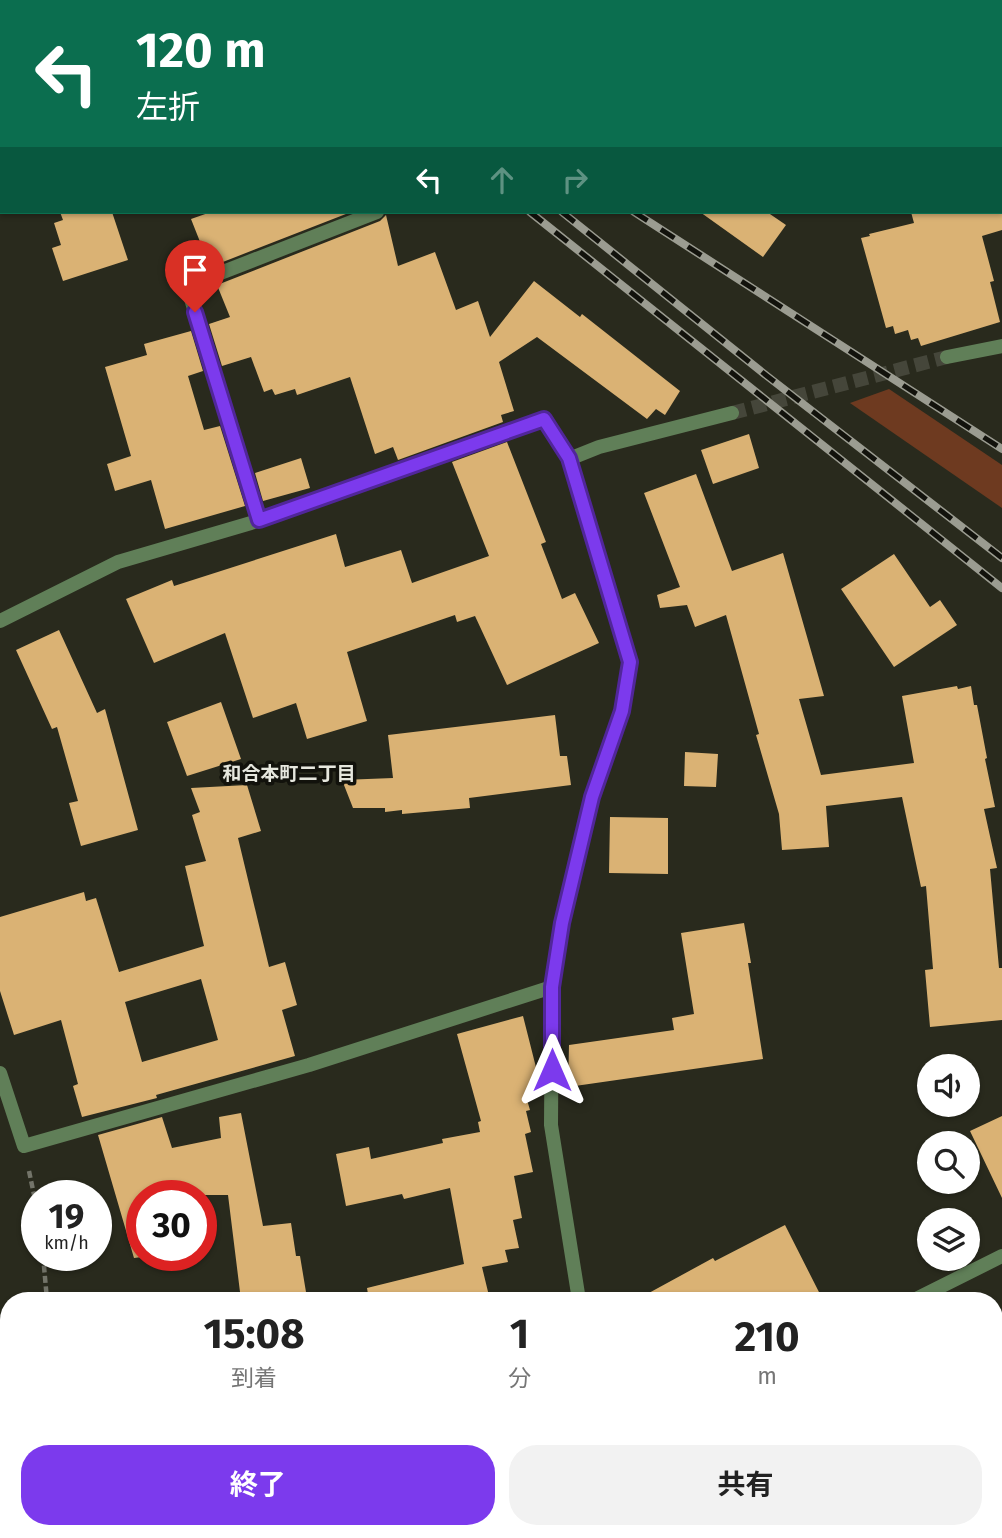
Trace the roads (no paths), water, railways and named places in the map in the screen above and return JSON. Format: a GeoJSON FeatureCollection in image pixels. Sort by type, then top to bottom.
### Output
{"type":"FeatureCollection","features":[{"type":"Feature","properties":{"kind":"street"},"geometry":{"type":"LineString","coordinates":[[259,520],[187,286],[372,214]]}},
{"type":"Feature","properties":{"kind":"street"},"geometry":{"type":"LineString","coordinates":[[947,357],[1002,346]]}},
{"type":"Feature","properties":{"kind":"street"},"geometry":{"type":"LineString","coordinates":[[569,458],[599,447],[732,413]]}},
{"type":"Feature","properties":{"kind":"street"},"geometry":{"type":"LineString","coordinates":[[0,621],[118,562],[259,520],[544,419],[569,458],[630,662],[622,711],[592,797],[562,923],[552,987],[551,1125],[578,1292]]}},
{"type":"Feature","properties":{"kind":"street"},"geometry":{"type":"LineString","coordinates":[[0,1073],[24,1146],[309,1065],[552,987]]}},
{"type":"Feature","properties":{"kind":"street"},"geometry":{"type":"LineString","coordinates":[[930,1292],[1002,1256]]}},
{"type":"Feature","properties":{"kind":"tunnel"},"geometry":{"type":"LineString","coordinates":[[732,413],[947,357]]}},
{"type":"Feature","properties":{"kind":"railway"},"geometry":{"type":"LineString","coordinates":[[533,214],[1002,588]]}},
{"type":"Feature","properties":{"kind":"railway"},"geometry":{"type":"LineString","coordinates":[[564,214],[767,376],[1002,558]]}},
{"type":"Feature","properties":{"kind":"railway"},"geometry":{"type":"LineString","coordinates":[[637,214],[1002,449]]}},
{"type":"Feature","properties":{"kind":"district","name":"和合本町二丁目"},"geometry":{"type":"Point","coordinates":[289,773]}}]}
